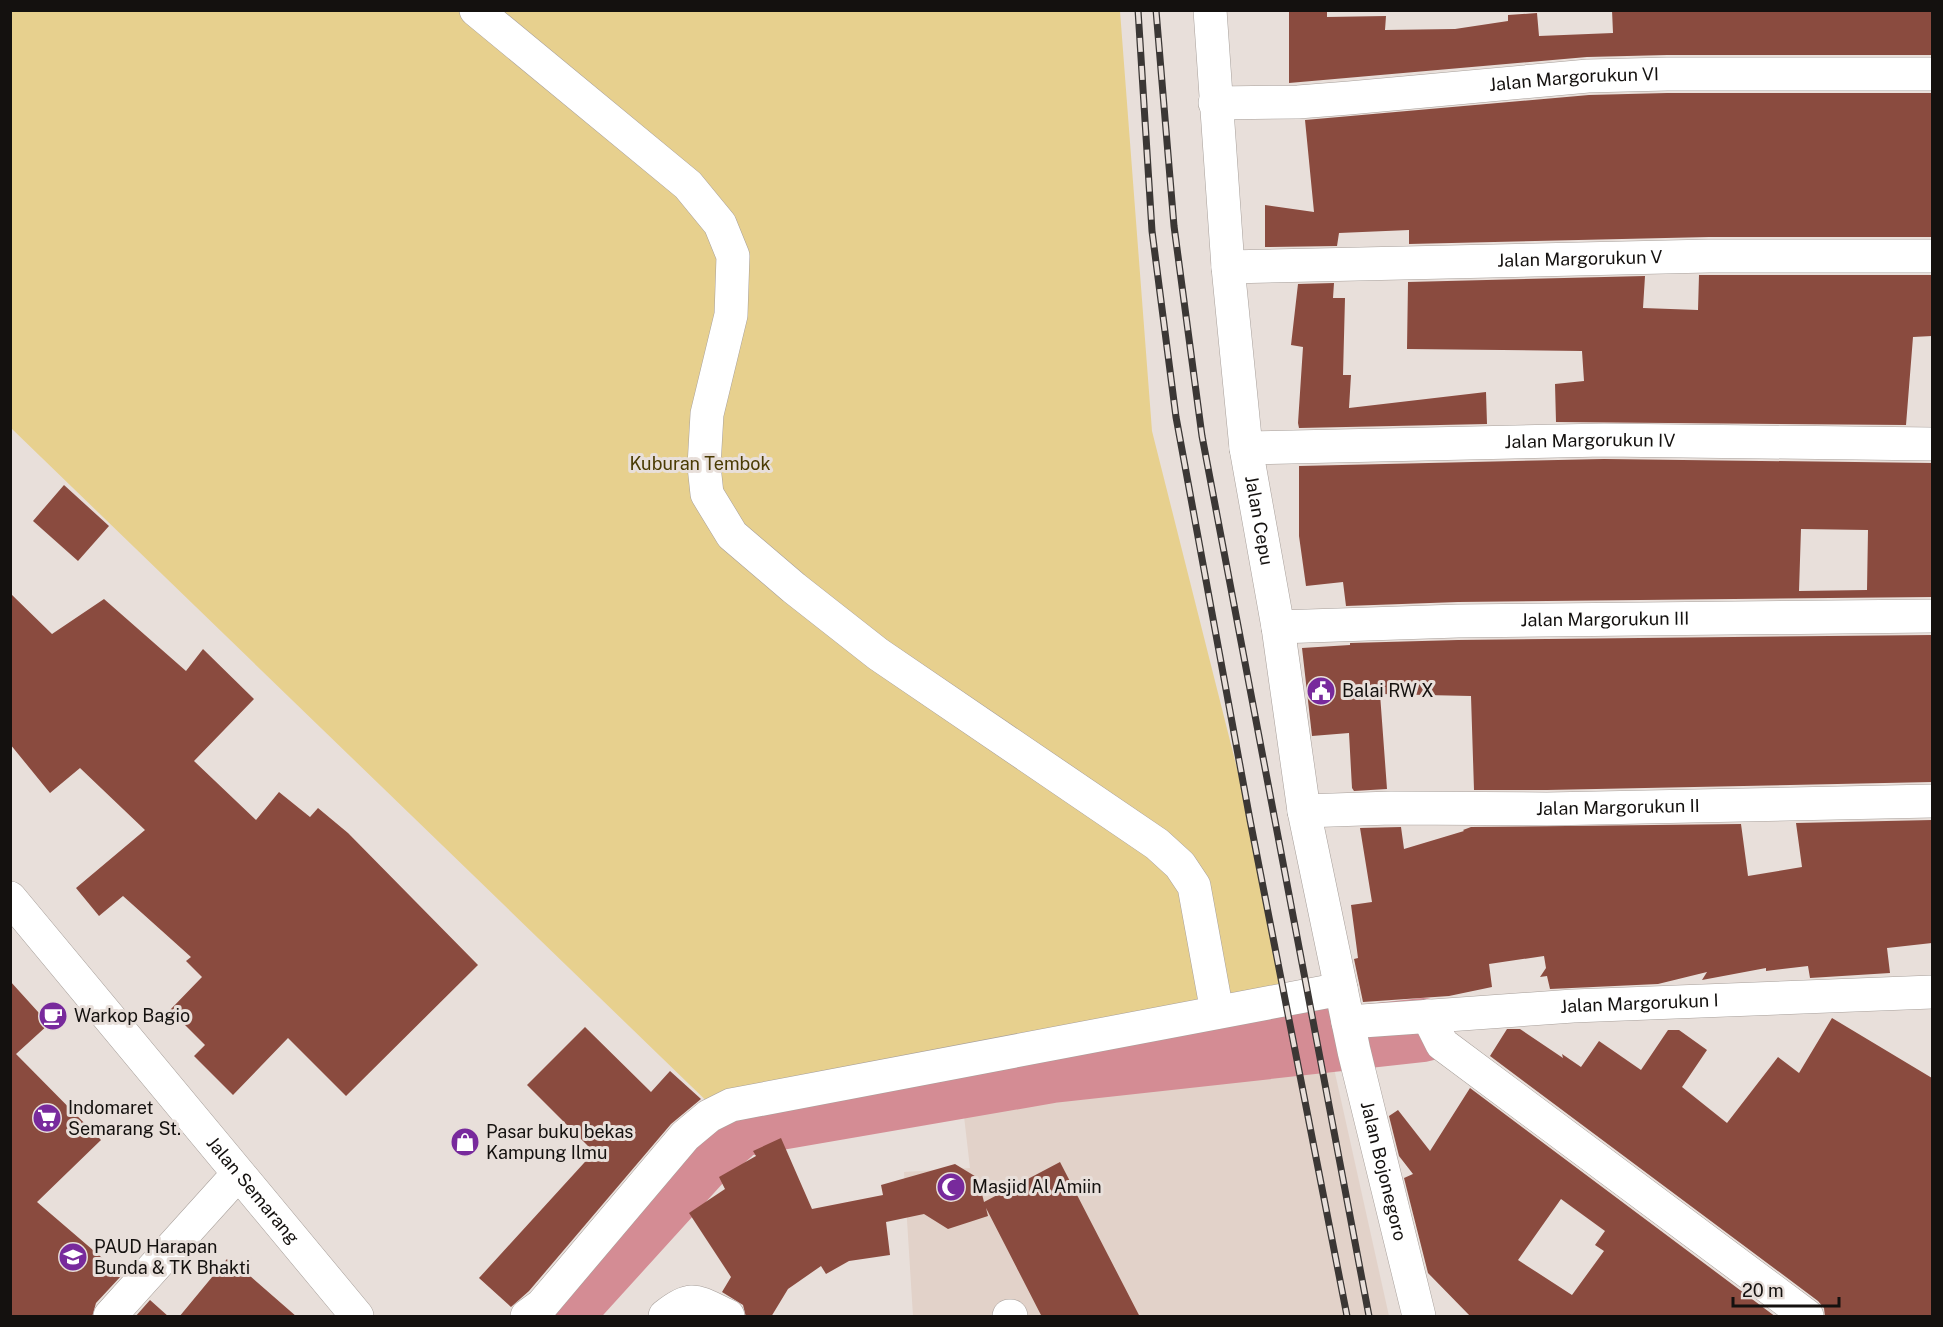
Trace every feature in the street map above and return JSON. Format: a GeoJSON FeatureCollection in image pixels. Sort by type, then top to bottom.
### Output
{"type":"FeatureCollection","features":[{"type":"Feature","properties":{"kind":"street"},"geometry":{"type":"LineString","coordinates":[[476,10],[688,185],[720,224],[733,256],[731,315],[707,414],[704,466],[707,494],[732,535],[794,588],[878,654],[1156,844],[1180,865],[1194,886],[1217,1012]]}},
{"type":"Feature","properties":{"kind":"street","name":"Jalan Cepu"},"geometry":{"type":"LineString","coordinates":[[1210,10],[1228,267],[1245,448],[1278,627],[1304,811],[1350,1033]]}},
{"type":"Feature","properties":{"kind":"street","name":"Jalan Margorukun VI"},"geometry":{"type":"LineString","coordinates":[[1215,103],[1339,99],[1588,76],[1932,74]]}},
{"type":"Feature","properties":{"kind":"street","name":"Jalan Margorukun V"},"geometry":{"type":"LineString","coordinates":[[1228,267],[1709,256],[1932,256]]}},
{"type":"Feature","properties":{"kind":"street","name":"Jalan Margorukun IV"},"geometry":{"type":"LineString","coordinates":[[1245,448],[1604,440],[1932,444]]}},
{"type":"Feature","properties":{"kind":"street","name":"Jalan Margorukun III"},"geometry":{"type":"LineString","coordinates":[[1278,627],[1458,621],[1932,616]]}},
{"type":"Feature","properties":{"kind":"street","name":"Jalan Margorukun II"},"geometry":{"type":"LineString","coordinates":[[1304,811],[1391,808],[1558,809],[1932,801]]}},
{"type":"Feature","properties":{"kind":"street","name":"Jalan Semarang"},"geometry":{"type":"LineString","coordinates":[[10,898],[357,1317]]}},
{"type":"Feature","properties":{"kind":"street"},"geometry":{"type":"LineString","coordinates":[[527,1317],[542,1305],[685,1136],[709,1116],[730,1105],[1341,989]]}},
{"type":"Feature","properties":{"kind":"street","name":"Jalan Margorukun I"},"geometry":{"type":"LineString","coordinates":[[1350,1033],[1676,1001],[1932,992]]}},
{"type":"Feature","properties":{"kind":"street"},"geometry":{"type":"LineString","coordinates":[[1432,1025],[1442,1044],[1807,1317]]}},
{"type":"Feature","properties":{"kind":"street","name":"Jalan Bojonegoro"},"geometry":{"type":"LineString","coordinates":[[1350,1033],[1419,1317]]}},
{"type":"Feature","properties":{"kind":"street"},"geometry":{"type":"LineString","coordinates":[[110,1317],[238,1174]]}},
{"type":"Feature","properties":{"kind":"street"},"geometry":{"type":"LineString","coordinates":[[664,1317],[680,1304],[688,1302],[698,1303],[728,1317]]}},
{"type":"Feature","properties":{"kind":"shaded area"},"geometry":{"type":"Polygon","coordinates":[[[1329,1046],[1389,1316],[913,1316],[904,1172],[970,1168],[962,1099],[1199,1062],[1329,1046]]]}},
{"type":"Feature","properties":{"kind":"green space","name":"Kuburan Tembok"},"geometry":{"type":"Polygon","coordinates":[[[10,11],[1120,11],[1152,431],[1250,820],[1291,1021],[722,1116],[11,428],[10,11]]]}},
{"type":"Feature","properties":{"kind":"building"},"geometry":{"type":"Polygon","coordinates":[[[1289,10],[1327,10],[1327,17],[1386,16],[1385,30],[1455,29],[1508,21],[1508,15],[1537,13],[1539,36],[1613,33],[1612,10],[1932,10],[1932,55],[1587,57],[1289,83],[1289,10]]]}},
{"type":"Feature","properties":{"kind":"building"},"geometry":{"type":"Polygon","coordinates":[[[1932,93],[1932,237],[1709,237],[1409,244],[1409,230],[1339,233],[1337,246],[1265,247],[1265,205],[1314,212],[1305,120],[1589,95],[1932,93]]]}},
{"type":"Feature","properties":{"kind":"building"},"geometry":{"type":"Polygon","coordinates":[[[1699,275],[1932,275],[1932,336],[1913,337],[1906,425],[1556,422],[1555,384],[1584,381],[1582,351],[1407,349],[1408,282],[1645,276],[1643,308],[1698,310],[1699,275]]]}},
{"type":"Feature","properties":{"kind":"building"},"geometry":{"type":"Polygon","coordinates":[[[1334,283],[1333,298],[1345,298],[1343,375],[1351,375],[1349,408],[1486,392],[1487,424],[1299,428],[1303,347],[1291,345],[1298,284],[1334,283]]]}},
{"type":"Feature","properties":{"kind":"building"},"geometry":{"type":"Polygon","coordinates":[[[1604,459],[1932,463],[1932,597],[1458,602],[1346,606],[1343,582],[1306,586],[1299,536],[1299,466],[1604,459]],[[1801,529],[1799,591],[1867,590],[1868,530],[1801,529]]]}},
{"type":"Feature","properties":{"kind":"building"},"geometry":{"type":"Polygon","coordinates":[[[64,485],[109,526],[78,561],[33,521],[64,485]]]}},
{"type":"Feature","properties":{"kind":"building"},"geometry":{"type":"Polygon","coordinates":[[[10,593],[52,634],[104,599],[186,671],[203,649],[254,699],[194,761],[256,820],[279,792],[310,817],[318,808],[348,833],[478,965],[346,1096],[288,1038],[233,1095],[194,1056],[205,1045],[170,1010],[202,977],[186,961],[191,957],[123,896],[99,916],[76,888],[145,830],[80,768],[50,793],[10,744],[10,593]]]}},
{"type":"Feature","properties":{"kind":"building"},"geometry":{"type":"Polygon","coordinates":[[[1932,635],[1932,782],[1547,790],[1474,790],[1471,696],[1380,694],[1387,789],[1354,791],[1349,733],[1312,736],[1302,648],[1350,645],[1350,643],[1458,640],[1932,635]]]}},
{"type":"Feature","properties":{"kind":"building"},"geometry":{"type":"Polygon","coordinates":[[[1932,820],[1932,943],[1887,948],[1890,973],[1810,978],[1808,966],[1766,971],[1766,968],[1702,980],[1707,972],[1658,984],[1550,989],[1547,976],[1540,977],[1546,968],[1544,956],[1489,964],[1492,987],[1449,996],[1363,1002],[1354,959],[1358,958],[1351,905],[1372,902],[1360,828],[1401,827],[1404,849],[1471,827],[1741,824],[1748,876],[1802,867],[1796,823],[1932,820]]]}},
{"type":"Feature","properties":{"kind":"building"},"geometry":{"type":"Polygon","coordinates":[[[10,981],[49,1024],[16,1054],[101,1140],[37,1202],[122,1275],[96,1303],[92,1317],[10,1317],[10,981]]]}},
{"type":"Feature","properties":{"kind":"building"},"geometry":{"type":"Polygon","coordinates":[[[1832,1018],[1932,1078],[1932,1317],[1825,1317],[1824,1308],[1818,1301],[1490,1056],[1507,1029],[1520,1029],[1563,1058],[1562,1054],[1581,1067],[1599,1041],[1641,1070],[1668,1030],[1679,1030],[1707,1050],[1682,1087],[1727,1123],[1778,1057],[1799,1073],[1832,1018]]]}},
{"type":"Feature","properties":{"kind":"building"},"geometry":{"type":"Polygon","coordinates":[[[585,1027],[651,1092],[670,1071],[701,1099],[671,1124],[529,1291],[511,1307],[479,1278],[594,1152],[527,1085],[585,1027]]]}},
{"type":"Feature","properties":{"kind":"building"},"geometry":{"type":"Polygon","coordinates":[[[1470,1088],[1776,1317],[1471,1317],[1428,1273],[1404,1178],[1413,1174],[1399,1156],[1389,1116],[1398,1110],[1430,1151],[1470,1088]],[[1561,1199],[1518,1260],[1572,1295],[1604,1251],[1595,1245],[1605,1231],[1561,1199]]]}},
{"type":"Feature","properties":{"kind":"building"},"geometry":{"type":"Polygon","coordinates":[[[781,1138],[812,1209],[883,1195],[881,1185],[955,1164],[978,1178],[984,1202],[1060,1162],[1140,1317],[1042,1317],[986,1208],[988,1216],[948,1229],[924,1214],[886,1222],[890,1255],[849,1261],[826,1274],[821,1266],[788,1289],[771,1317],[746,1317],[743,1305],[722,1292],[731,1277],[689,1213],[725,1189],[719,1177],[756,1156],[753,1151],[781,1138]]]}},
{"type":"Feature","properties":{"kind":"building"},"geometry":{"type":"Polygon","coordinates":[[[227,1259],[248,1277],[249,1275],[297,1317],[179,1317],[227,1259]]]}},
{"type":"Feature","properties":{"kind":"building"},"geometry":{"type":"Polygon","coordinates":[[[150,1300],[169,1317],[135,1317],[150,1300]]]}},
{"type":"Feature","properties":{"kind":"waterway"},"geometry":{"type":"LineString","coordinates":[[559,1316],[708,1152],[739,1125],[1052,1071],[1423,1030]]}},
{"type":"Feature","properties":{"kind":"railway"},"geometry":{"type":"LineString","coordinates":[[1138,10],[1152,231],[1176,417],[1250,820],[1347,1316]]}},
{"type":"Feature","properties":{"kind":"railway"},"geometry":{"type":"LineString","coordinates":[[1156,10],[1174,226],[1202,436],[1369,1316]]}},
{"type":"Feature","properties":{"kind":"place","name":"Balai RW X"},"geometry":{"type":"Point","coordinates":[1321,691]}},
{"type":"Feature","properties":{"kind":"place","name":"Warkop Bagio"},"geometry":{"type":"Point","coordinates":[53,1016]}},
{"type":"Feature","properties":{"kind":"place","name":"Indomaret Semarang St."},"geometry":{"type":"Point","coordinates":[47,1118]}},
{"type":"Feature","properties":{"kind":"place","name":"Pasar buku bekas Kampung Ilmu"},"geometry":{"type":"Point","coordinates":[465,1142]}},
{"type":"Feature","properties":{"kind":"place","name":"Masjid Al Amiin"},"geometry":{"type":"Point","coordinates":[951,1187]}},
{"type":"Feature","properties":{"kind":"place","name":"PAUD Harapan Bunda & TK Bhakti"},"geometry":{"type":"Point","coordinates":[73,1257]}}]}
